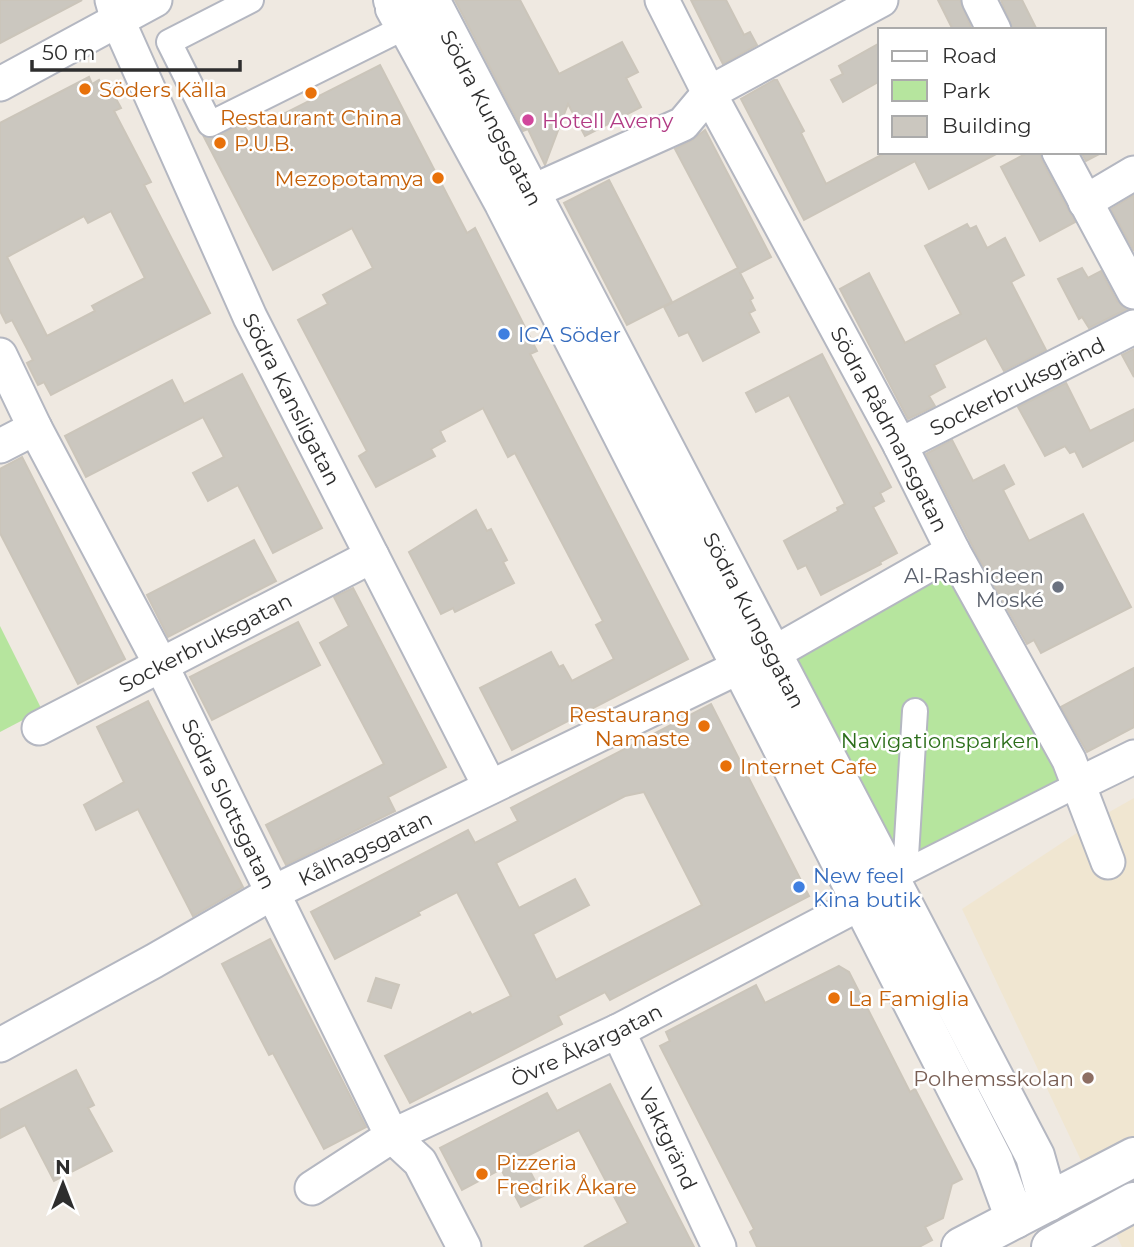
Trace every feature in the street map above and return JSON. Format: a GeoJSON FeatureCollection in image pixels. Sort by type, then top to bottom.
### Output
{"type":"FeatureCollection","features":[{"type":"Feature","properties":{"kind":"street"},"geometry":{"type":"LineString","coordinates":[[0,84],[116,11],[155,0]]}},
{"type":"Feature","properties":{"kind":"street"},"geometry":{"type":"LineString","coordinates":[[251,0],[169,42],[210,124],[399,30],[383,0]]}},
{"type":"Feature","properties":{"kind":"street","name":"Södra Kungsgatan"},"geometry":{"type":"LineString","coordinates":[[393,0],[756,660],[1035,1156],[1043,1234]]}},
{"type":"Feature","properties":{"kind":"street","name":"Södra Kungsgatan"},"geometry":{"type":"LineString","coordinates":[[430,0],[756,660],[861,903],[1000,1174],[1043,1234]]}},
{"type":"Feature","properties":{"kind":"street","name":"Södra Rådmansgatan"},"geometry":{"type":"LineString","coordinates":[[662,0],[709,93],[900,445],[953,551],[1062,749],[1079,785],[1108,862]]}},
{"type":"Feature","properties":{"kind":"street"},"geometry":{"type":"LineString","coordinates":[[547,185],[683,124],[709,93],[881,0]]}},
{"type":"Feature","properties":{"kind":"street"},"geometry":{"type":"LineString","coordinates":[[979,0],[993,28]]}},
{"type":"Feature","properties":{"kind":"street","name":"Södra Kansligatan"},"geometry":{"type":"LineString","coordinates":[[116,11],[250,317],[490,787]]}},
{"type":"Feature","properties":{"kind":"street"},"geometry":{"type":"LineString","coordinates":[[1060,154],[1134,292]]}},
{"type":"Feature","properties":{"kind":"street"},"geometry":{"type":"LineString","coordinates":[[1085,202],[1134,173]]}},
{"type":"Feature","properties":{"kind":"street","name":"Sockerbruksgränd"},"geometry":{"type":"LineString","coordinates":[[900,445],[1134,327]]}},
{"type":"Feature","properties":{"kind":"street","name":"Södra Slottsgatan"},"geometry":{"type":"LineString","coordinates":[[0,355],[35,428],[161,665],[392,1136],[420,1163],[464,1247]]}},
{"type":"Feature","properties":{"kind":"street"},"geometry":{"type":"LineString","coordinates":[[0,446],[35,428]]}},
{"type":"Feature","properties":{"kind":"street","name":"Kålhagsgatan"},"geometry":{"type":"LineString","coordinates":[[0,1045],[154,961],[272,892],[756,660],[953,551]]}},
{"type":"Feature","properties":{"kind":"street","name":"Sockerbruksgatan"},"geometry":{"type":"LineString","coordinates":[[39,728],[372,556]]}},
{"type":"Feature","properties":{"kind":"street"},"geometry":{"type":"LineString","coordinates":[[915,711],[905,872],[1134,757]]}},
{"type":"Feature","properties":{"kind":"street","name":"Övre Åkargatan"},"geometry":{"type":"LineString","coordinates":[[312,1188],[392,1136],[618,1031],[861,903]]}},
{"type":"Feature","properties":{"kind":"street","name":"Vaktgränd"},"geometry":{"type":"LineString","coordinates":[[618,1031],[719,1247]]}},
{"type":"Feature","properties":{"kind":"street"},"geometry":{"type":"LineString","coordinates":[[1043,1234],[1134,1157]]}},
{"type":"Feature","properties":{"kind":"street"},"geometry":{"type":"LineString","coordinates":[[961,1247],[1043,1234],[1134,1202]]}},
{"type":"Feature","properties":{"kind":"shaded area","name":"Polhemsskolan"},"geometry":{"type":"Polygon","coordinates":[[[1134,798],[1134,1247],[1122,1247],[962,909],[1134,798]]]}},
{"type":"Feature","properties":{"kind":"green space","name":"Navigationsparken"},"geometry":{"type":"Polygon","coordinates":[[[945,556],[1072,788],[905,872],[785,648],[945,556]]]}},
{"type":"Feature","properties":{"kind":"green space"},"geometry":{"type":"Polygon","coordinates":[[[0,626],[42,710],[0,732],[0,626]]]}},
{"type":"Feature","properties":{"kind":"building"},"geometry":{"type":"Polygon","coordinates":[[[0,0],[82,0],[0,43],[0,0]]]}},
{"type":"Feature","properties":{"kind":"building"},"geometry":{"type":"Polygon","coordinates":[[[455,0],[520,0],[559,74],[622,42],[638,72],[626,78],[641,107],[585,136],[568,104],[545,165],[528,129],[523,131],[455,0]]]}},
{"type":"Feature","properties":{"kind":"building"},"geometry":{"type":"Polygon","coordinates":[[[691,0],[726,0],[744,35],[750,32],[757,45],[723,64],[691,0]]]}},
{"type":"Feature","properties":{"kind":"building"},"geometry":{"type":"Polygon","coordinates":[[[938,0],[960,0],[971,28],[952,28],[938,0]]]}},
{"type":"Feature","properties":{"kind":"building"},"geometry":{"type":"Polygon","coordinates":[[[1001,0],[1022,0],[1036,28],[1012,28],[1001,0]]]}},
{"type":"Feature","properties":{"kind":"building"},"geometry":{"type":"Polygon","coordinates":[[[878,44],[878,82],[843,102],[831,80],[843,74],[839,66],[878,44]]]}},
{"type":"Feature","properties":{"kind":"building"},"geometry":{"type":"Polygon","coordinates":[[[380,65],[467,233],[475,228],[537,351],[530,354],[688,659],[512,750],[480,688],[551,652],[559,667],[563,665],[572,681],[614,659],[596,625],[603,621],[515,453],[508,457],[483,408],[440,431],[445,441],[431,449],[435,456],[376,487],[359,456],[367,451],[298,320],[328,304],[323,295],[373,268],[352,228],[273,270],[204,137],[217,137],[243,124],[248,132],[380,65]]]}},
{"type":"Feature","properties":{"kind":"building"},"geometry":{"type":"Polygon","coordinates":[[[89,77],[92,84],[99,80],[102,86],[108,84],[121,108],[114,111],[151,182],[144,185],[210,313],[51,395],[44,382],[38,385],[27,363],[33,360],[12,320],[6,323],[0,311],[0,123],[89,77]],[[111,211],[88,223],[84,216],[7,257],[47,336],[95,311],[92,306],[145,278],[111,211]]]}},
{"type":"Feature","properties":{"kind":"building"},"geometry":{"type":"Polygon","coordinates":[[[777,80],[804,131],[801,133],[826,184],[883,154],[996,154],[929,189],[915,161],[804,220],[741,99],[777,80]]]}},
{"type":"Feature","properties":{"kind":"building"},"geometry":{"type":"Polygon","coordinates":[[[705,130],[771,257],[740,273],[753,298],[750,300],[755,310],[749,313],[759,332],[703,361],[688,332],[679,336],[664,307],[738,268],[675,149],[705,130]]]}},
{"type":"Feature","properties":{"kind":"building"},"geometry":{"type":"Polygon","coordinates":[[[1025,154],[1040,154],[1075,222],[1040,241],[1001,167],[1025,154]]]}},
{"type":"Feature","properties":{"kind":"building"},"geometry":{"type":"Polygon","coordinates":[[[1082,154],[1099,154],[1086,161],[1082,154]]]}},
{"type":"Feature","properties":{"kind":"building"},"geometry":{"type":"Polygon","coordinates":[[[609,180],[672,302],[627,325],[564,203],[609,180]]]}},
{"type":"Feature","properties":{"kind":"building"},"geometry":{"type":"Polygon","coordinates":[[[1134,195],[1134,251],[1111,209],[1134,195]]]}},
{"type":"Feature","properties":{"kind":"building"},"geometry":{"type":"Polygon","coordinates":[[[967,224],[970,229],[976,226],[987,248],[1005,238],[1024,275],[1011,282],[1046,350],[1004,371],[986,338],[934,365],[945,387],[929,396],[935,406],[908,419],[840,289],[869,273],[905,343],[961,314],[925,246],[967,224]]]}},
{"type":"Feature","properties":{"kind":"building"},"geometry":{"type":"Polygon","coordinates":[[[1082,268],[1088,278],[1101,271],[1117,301],[1127,309],[1089,328],[1082,317],[1079,319],[1058,279],[1082,268]]]}},
{"type":"Feature","properties":{"kind":"building"},"geometry":{"type":"Polygon","coordinates":[[[1134,349],[1134,377],[1122,355],[1134,349]]]}},
{"type":"Feature","properties":{"kind":"building"},"geometry":{"type":"Polygon","coordinates":[[[822,354],[891,487],[880,493],[884,501],[873,507],[897,553],[821,595],[806,565],[798,569],[784,541],[838,511],[837,508],[845,504],[789,395],[756,412],[746,393],[822,354]]]}},
{"type":"Feature","properties":{"kind":"building"},"geometry":{"type":"Polygon","coordinates":[[[242,374],[322,528],[273,553],[238,485],[208,501],[193,473],[224,457],[203,417],[86,477],[65,436],[172,380],[184,404],[242,374]]]}},
{"type":"Feature","properties":{"kind":"building"},"geometry":{"type":"Polygon","coordinates":[[[1066,383],[1090,431],[1134,409],[1134,440],[1083,467],[1075,451],[1070,453],[1065,446],[1045,456],[1018,407],[1066,383]]]}},
{"type":"Feature","properties":{"kind":"building","name":"Al-Rashideen Moské"},"geometry":{"type":"Polygon","coordinates":[[[952,440],[973,481],[1004,465],[1014,484],[1003,490],[1029,541],[1083,514],[1131,607],[1041,653],[1034,640],[1027,644],[977,555],[926,454],[952,440]]]}},
{"type":"Feature","properties":{"kind":"building"},"geometry":{"type":"Polygon","coordinates":[[[22,457],[125,659],[78,684],[0,533],[0,469],[22,457]]]}},
{"type":"Feature","properties":{"kind":"building"},"geometry":{"type":"Polygon","coordinates":[[[476,510],[487,531],[491,529],[507,560],[503,562],[514,583],[455,612],[453,608],[441,614],[409,552],[476,510]]]}},
{"type":"Feature","properties":{"kind":"building"},"geometry":{"type":"Polygon","coordinates":[[[254,540],[276,581],[168,637],[147,595],[254,540]]]}},
{"type":"Feature","properties":{"kind":"building"},"geometry":{"type":"Polygon","coordinates":[[[353,588],[446,767],[388,797],[395,811],[286,865],[266,825],[384,764],[320,643],[349,626],[334,597],[353,588]]]}},
{"type":"Feature","properties":{"kind":"building"},"geometry":{"type":"Polygon","coordinates":[[[298,622],[320,665],[212,720],[190,677],[298,622]]]}},
{"type":"Feature","properties":{"kind":"building"},"geometry":{"type":"Polygon","coordinates":[[[1134,668],[1134,727],[1087,752],[1061,707],[1134,668]]]}},
{"type":"Feature","properties":{"kind":"building"},"geometry":{"type":"Polygon","coordinates":[[[148,701],[243,887],[193,916],[138,809],[96,830],[84,805],[124,782],[97,727],[148,701]]]}},
{"type":"Feature","properties":{"kind":"building"},"geometry":{"type":"Polygon","coordinates":[[[711,704],[809,896],[610,1000],[605,992],[558,1016],[562,1024],[410,1103],[385,1056],[470,1012],[472,1015],[511,996],[457,892],[418,912],[420,915],[335,959],[311,912],[468,830],[475,843],[518,821],[511,808],[711,704]],[[644,792],[625,796],[496,863],[519,908],[575,879],[589,905],[533,934],[556,980],[702,905],[644,792]]]}},
{"type":"Feature","properties":{"kind":"building"},"geometry":{"type":"Polygon","coordinates":[[[270,939],[366,1127],[324,1149],[273,1053],[269,1055],[222,964],[270,939]]]}},
{"type":"Feature","properties":{"kind":"building"},"geometry":{"type":"Polygon","coordinates":[[[839,966],[849,972],[910,1092],[915,1089],[962,1179],[952,1184],[943,1218],[925,1227],[932,1240],[919,1247],[757,1247],[750,1232],[754,1229],[660,1046],[670,1041],[666,1032],[756,985],[765,1003],[839,966]]]}},
{"type":"Feature","properties":{"kind":"building"},"geometry":{"type":"Polygon","coordinates":[[[376,978],[399,985],[391,1008],[368,1001],[376,978]]]}},
{"type":"Feature","properties":{"kind":"building"},"geometry":{"type":"Polygon","coordinates":[[[76,1070],[94,1105],[88,1108],[112,1151],[54,1181],[25,1125],[0,1138],[0,1110],[76,1070]]]}},
{"type":"Feature","properties":{"kind":"building"},"geometry":{"type":"Polygon","coordinates":[[[610,1084],[694,1247],[584,1247],[628,1223],[579,1130],[523,1158],[543,1196],[521,1207],[501,1169],[462,1190],[440,1148],[547,1093],[557,1111],[610,1084]]]}},
{"type":"Feature","properties":{"kind":"place","name":"Söders Källa"},"geometry":{"type":"Point","coordinates":[85,89]}},
{"type":"Feature","properties":{"kind":"place","name":"Restaurant China"},"geometry":{"type":"Point","coordinates":[311,93]}},
{"type":"Feature","properties":{"kind":"place","name":"Hotell Aveny"},"geometry":{"type":"Point","coordinates":[528,120]}},
{"type":"Feature","properties":{"kind":"place","name":"P.U.B."},"geometry":{"type":"Point","coordinates":[220,143]}},
{"type":"Feature","properties":{"kind":"place","name":"Mezopotamya"},"geometry":{"type":"Point","coordinates":[438,178]}},
{"type":"Feature","properties":{"kind":"place","name":"ICA Söder"},"geometry":{"type":"Point","coordinates":[504,334]}},
{"type":"Feature","properties":{"kind":"place","name":"Al-Rashideen Moské"},"geometry":{"type":"Point","coordinates":[1058,587]}},
{"type":"Feature","properties":{"kind":"place","name":"Restaurang Namaste"},"geometry":{"type":"Point","coordinates":[704,726]}},
{"type":"Feature","properties":{"kind":"place","name":"Internet Cafe"},"geometry":{"type":"Point","coordinates":[726,766]}},
{"type":"Feature","properties":{"kind":"place","name":"New feel Kina butik"},"geometry":{"type":"Point","coordinates":[799,887]}},
{"type":"Feature","properties":{"kind":"place","name":"La Famiglia"},"geometry":{"type":"Point","coordinates":[834,998]}},
{"type":"Feature","properties":{"kind":"place","name":"Polhemsskolan"},"geometry":{"type":"Point","coordinates":[1088,1078]}},
{"type":"Feature","properties":{"kind":"place","name":"Pizzeria Fredrik Åkare"},"geometry":{"type":"Point","coordinates":[482,1174]}}]}
